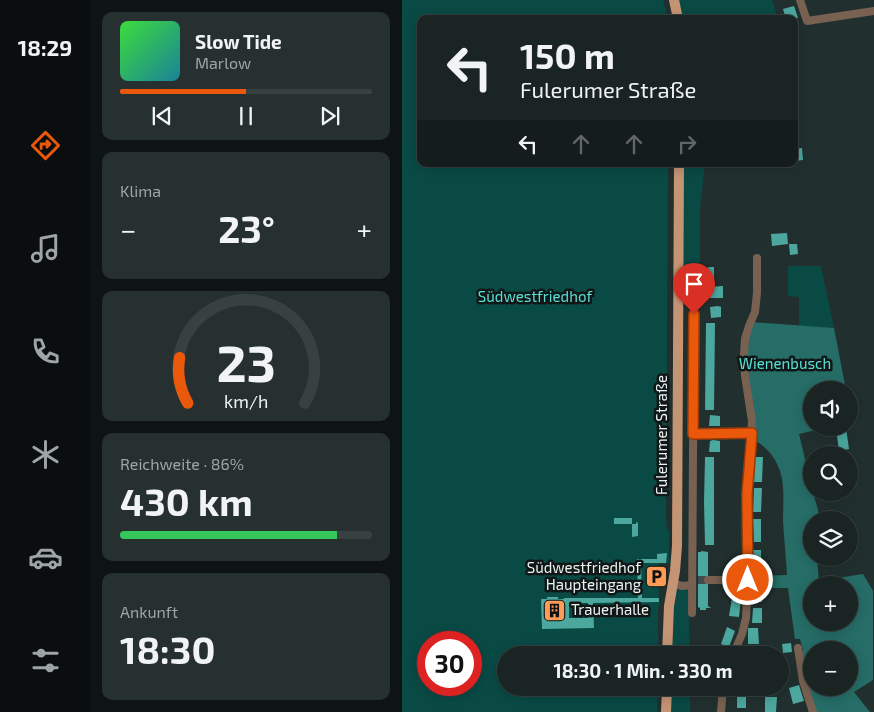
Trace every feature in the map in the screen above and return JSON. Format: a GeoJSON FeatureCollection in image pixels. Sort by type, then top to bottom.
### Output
{"type":"FeatureCollection","features":[{"type":"Feature","properties":{"kind":"main road"},"geometry":{"type":"LineString","coordinates":[[674,0],[677,15]]}},
{"type":"Feature","properties":{"kind":"main road","name":"Fulerumer Straße"},"geometry":{"type":"LineString","coordinates":[[667,646],[669,606],[677,546],[679,167]]}},
{"type":"Feature","properties":{"kind":"main road"},"geometry":{"type":"LineString","coordinates":[[666,696],[666,712]]}},
{"type":"Feature","properties":{"kind":"street"},"geometry":{"type":"LineString","coordinates":[[800,0],[808,21],[874,11]]}},
{"type":"Feature","properties":{"kind":"street"},"geometry":{"type":"LineString","coordinates":[[737,646],[746,618],[748,580],[747,494],[752,433],[744,355],[748,326],[755,312],[757,258]]}},
{"type":"Feature","properties":{"kind":"street","name":"Fulerumer Straße"},"geometry":{"type":"LineString","coordinates":[[678,288],[694,294],[694,582],[692,613]]}},
{"type":"Feature","properties":{"kind":"street","name":"Fulerumer Straße"},"geometry":{"type":"LineString","coordinates":[[693,434],[752,433]]}},
{"type":"Feature","properties":{"kind":"street"},"geometry":{"type":"LineString","coordinates":[[708,580],[748,580]]}},
{"type":"Feature","properties":{"kind":"street"},"geometry":{"type":"LineString","coordinates":[[673,583],[682,586],[694,582]]}},
{"type":"Feature","properties":{"kind":"street"},"geometry":{"type":"LineString","coordinates":[[798,648],[803,681],[812,712]]}},
{"type":"Feature","properties":{"kind":"street"},"geometry":{"type":"LineString","coordinates":[[721,712],[722,696]]}},
{"type":"Feature","properties":{"kind":"green space","name":"Südwestfriedhof"},"geometry":{"type":"Polygon","coordinates":[[[402,0],[663,0],[667,15],[417,15],[417,167],[668,167],[666,517],[667,529],[669,530],[669,563],[658,564],[660,602],[658,609],[658,646],[497,646],[497,696],[658,696],[657,712],[402,712],[402,0]]]}},
{"type":"Feature","properties":{"kind":"green space"},"geometry":{"type":"Polygon","coordinates":[[[678,0],[772,0],[777,15],[681,15],[678,0]]]}},
{"type":"Feature","properties":{"kind":"green space"},"geometry":{"type":"Polygon","coordinates":[[[682,167],[705,167],[700,209],[700,284],[695,294],[681,288],[682,167]]]}},
{"type":"Feature","properties":{"kind":"green space"},"geometry":{"type":"Polygon","coordinates":[[[788,266],[821,266],[834,328],[799,326],[799,297],[788,296],[788,266]]]}},
{"type":"Feature","properties":{"kind":"green space","name":"Wienenbusch"},"geometry":{"type":"Polygon","coordinates":[[[752,322],[834,328],[844,381],[803,381],[803,433],[799,434],[803,451],[803,501],[815,501],[818,511],[803,511],[803,566],[818,566],[819,576],[803,576],[803,631],[858,631],[858,576],[850,576],[863,574],[873,591],[873,680],[858,689],[858,641],[803,641],[803,650],[800,639],[795,639],[788,588],[750,588],[750,576],[787,575],[782,477],[773,456],[753,439],[746,354],[752,322]]]}},
{"type":"Feature","properties":{"kind":"green space"},"geometry":{"type":"Polygon","coordinates":[[[675,585],[692,587],[689,625],[690,646],[672,646],[675,585]]]}},
{"type":"Feature","properties":{"kind":"green space","name":"Wienenbusch"},"geometry":{"type":"Polygon","coordinates":[[[803,650],[803,668],[800,656],[803,650]]]}},
{"type":"Feature","properties":{"kind":"green space"},"geometry":{"type":"Polygon","coordinates":[[[670,696],[690,696],[690,712],[670,712],[670,696]]]}},
{"type":"Feature","properties":{"kind":"green space","name":"Wienenbusch"},"geometry":{"type":"Polygon","coordinates":[[[810,696],[857,696],[870,712],[814,712],[810,696]]]}},
{"type":"Feature","properties":{"kind":"building"},"geometry":{"type":"Polygon","coordinates":[[[794,6],[797,15],[785,15],[783,9],[794,6]]]}},
{"type":"Feature","properties":{"kind":"building"},"geometry":{"type":"Polygon","coordinates":[[[798,148],[802,148],[803,160],[798,161],[798,148]]]}},
{"type":"Feature","properties":{"kind":"building"},"geometry":{"type":"Polygon","coordinates":[[[787,233],[788,244],[772,246],[771,234],[787,233]]]}},
{"type":"Feature","properties":{"kind":"building"},"geometry":{"type":"Polygon","coordinates":[[[789,244],[797,244],[798,254],[790,255],[789,244]]]}},
{"type":"Feature","properties":{"kind":"building"},"geometry":{"type":"Polygon","coordinates":[[[708,267],[714,267],[714,280],[708,279],[708,267]]]}},
{"type":"Feature","properties":{"kind":"building"},"geometry":{"type":"Polygon","coordinates":[[[723,286],[723,298],[710,298],[709,287],[723,286]]]}},
{"type":"Feature","properties":{"kind":"building"},"geometry":{"type":"Polygon","coordinates":[[[710,307],[721,307],[721,317],[711,318],[710,307]]]}},
{"type":"Feature","properties":{"kind":"building"},"geometry":{"type":"Polygon","coordinates":[[[706,323],[715,323],[714,410],[705,410],[706,323]]]}},
{"type":"Feature","properties":{"kind":"building"},"geometry":{"type":"Polygon","coordinates":[[[710,415],[720,416],[720,426],[709,426],[710,415]]]}},
{"type":"Feature","properties":{"kind":"building"},"geometry":{"type":"Polygon","coordinates":[[[837,436],[847,436],[849,446],[838,446],[837,436]]]}},
{"type":"Feature","properties":{"kind":"building"},"geometry":{"type":"Polygon","coordinates":[[[710,441],[720,441],[720,452],[709,452],[710,441]]]}},
{"type":"Feature","properties":{"kind":"building"},"geometry":{"type":"Polygon","coordinates":[[[705,457],[714,457],[714,545],[705,545],[705,457]]]}},
{"type":"Feature","properties":{"kind":"building"},"geometry":{"type":"Polygon","coordinates":[[[755,457],[763,457],[762,482],[754,482],[755,457]]]}},
{"type":"Feature","properties":{"kind":"building"},"geometry":{"type":"Polygon","coordinates":[[[754,488],[762,488],[761,512],[753,512],[754,488]]]}},
{"type":"Feature","properties":{"kind":"building"},"geometry":{"type":"Polygon","coordinates":[[[614,518],[632,518],[632,524],[614,524],[614,518]]]}},
{"type":"Feature","properties":{"kind":"building"},"geometry":{"type":"Polygon","coordinates":[[[753,519],[761,519],[761,542],[754,542],[753,519]]]}},
{"type":"Feature","properties":{"kind":"building"},"geometry":{"type":"Polygon","coordinates":[[[636,522],[638,523],[638,536],[632,537],[632,524],[636,524],[636,522]]]}},
{"type":"Feature","properties":{"kind":"building"},"geometry":{"type":"Polygon","coordinates":[[[753,550],[761,550],[761,573],[754,573],[753,550]]]}},
{"type":"Feature","properties":{"kind":"building"},"geometry":{"type":"Polygon","coordinates":[[[698,552],[708,552],[708,606],[711,608],[706,608],[706,610],[700,610],[698,607],[698,552]]]}},
{"type":"Feature","properties":{"kind":"building"},"geometry":{"type":"Polygon","coordinates":[[[667,553],[666,563],[641,563],[642,598],[659,598],[659,602],[593,603],[594,628],[542,629],[541,599],[547,599],[547,597],[558,597],[558,599],[638,598],[637,559],[657,559],[657,554],[667,553]],[[569,603],[569,618],[588,618],[588,603],[569,603]]]}},
{"type":"Feature","properties":{"kind":"building"},"geometry":{"type":"Polygon","coordinates":[[[753,589],[762,590],[762,602],[753,601],[753,589]]]}},
{"type":"Feature","properties":{"kind":"building"},"geometry":{"type":"Polygon","coordinates":[[[732,598],[741,599],[739,617],[729,616],[732,598]]]}},
{"type":"Feature","properties":{"kind":"building"},"geometry":{"type":"Polygon","coordinates":[[[753,608],[762,608],[762,623],[752,623],[753,608]]]}},
{"type":"Feature","properties":{"kind":"building"},"geometry":{"type":"Polygon","coordinates":[[[727,627],[735,631],[729,646],[721,644],[727,627]]]}},
{"type":"Feature","properties":{"kind":"building"},"geometry":{"type":"Polygon","coordinates":[[[748,628],[758,628],[759,644],[748,644],[748,628]]]}},
{"type":"Feature","properties":{"kind":"building"},"geometry":{"type":"Polygon","coordinates":[[[791,643],[792,652],[789,652],[789,646],[782,646],[782,644],[791,643]]]}},
{"type":"Feature","properties":{"kind":"building"},"geometry":{"type":"Polygon","coordinates":[[[799,685],[804,701],[793,704],[789,688],[799,685]]]}},
{"type":"Feature","properties":{"kind":"building"},"geometry":{"type":"Polygon","coordinates":[[[737,696],[746,696],[746,708],[737,708],[737,696]]]}},
{"type":"Feature","properties":{"kind":"building"},"geometry":{"type":"Polygon","coordinates":[[[765,697],[777,697],[776,712],[765,712],[765,697]]]}},
{"type":"Feature","properties":{"kind":"tunnel"},"geometry":{"type":"LineString","coordinates":[[698,580],[708,580]]}},
{"type":"Feature","properties":{"kind":"place","name":"Südwestfriedhof Haupteingang"},"geometry":{"type":"Point","coordinates":[657,577]}},
{"type":"Feature","properties":{"kind":"place","name":"Trauerhalle"},"geometry":{"type":"Point","coordinates":[555,610]}},
{"type":"Feature","properties":{"kind":"route"},"geometry":{"type":"LineString","coordinates":[[694,314],[693,434],[752,433],[747,494],[748,580]]}}]}
